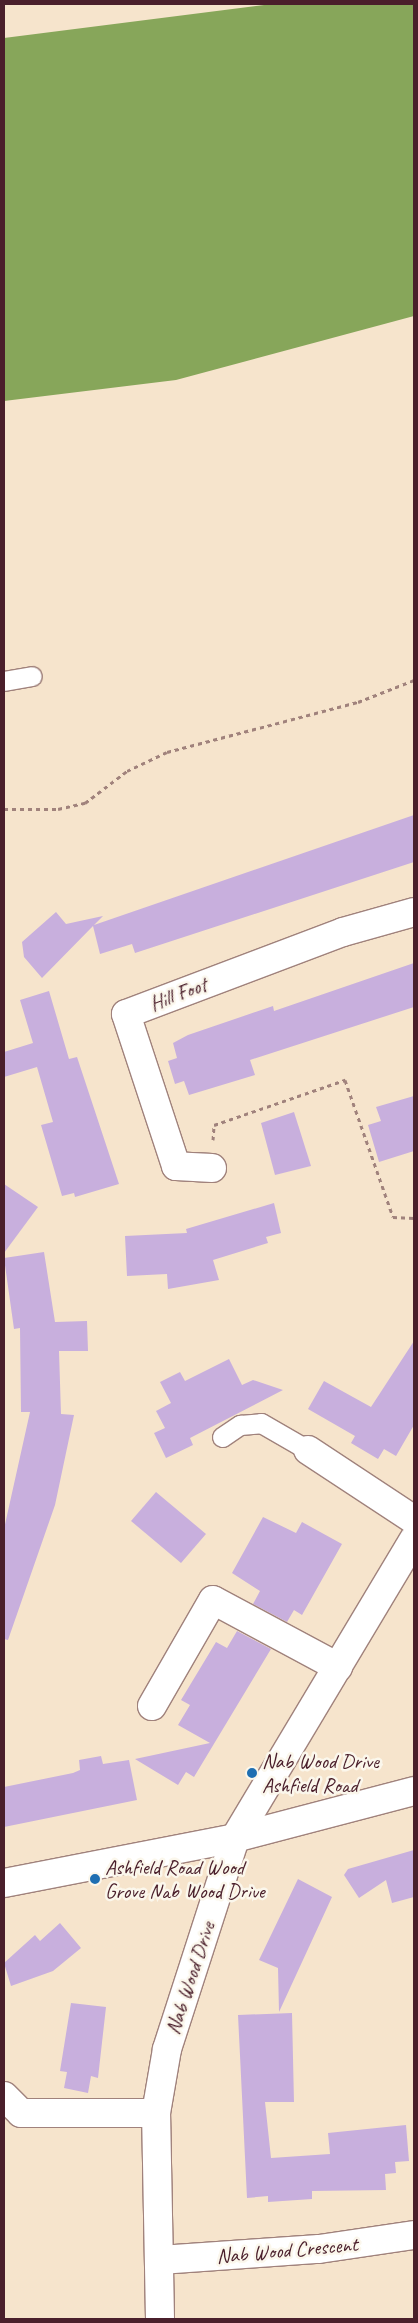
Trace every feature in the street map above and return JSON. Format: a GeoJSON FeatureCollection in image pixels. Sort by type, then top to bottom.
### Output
{"type":"FeatureCollection","features":[{"type":"Feature","properties":{"kind":"street","name":"Hill Foot"},"geometry":{"type":"LineString","coordinates":[[212,1168],[176,1166],[126,1014],[343,932],[414,912]]}},
{"type":"Feature","properties":{"kind":"street"},"geometry":{"type":"LineString","coordinates":[[308,1450],[414,1520]]}},
{"type":"Feature","properties":{"kind":"street","name":"Nab Wood Drive"},"geometry":{"type":"LineString","coordinates":[[160,2319],[156,2113],[167,2049],[235,1838],[414,1539]]}},
{"type":"Feature","properties":{"kind":"street"},"geometry":{"type":"LineString","coordinates":[[152,1706],[213,1600],[338,1667]]}},
{"type":"Feature","properties":{"kind":"street"},"geometry":{"type":"LineString","coordinates":[[4,1883],[235,1838],[414,1791]]}},
{"type":"Feature","properties":{"kind":"street"},"geometry":{"type":"LineString","coordinates":[[4,2096],[21,2113],[156,2113]]}},
{"type":"Feature","properties":{"kind":"street","name":"Nab Wood Crescent"},"geometry":{"type":"LineString","coordinates":[[160,2260],[319,2249],[414,2235]]}},
{"type":"Feature","properties":{"kind":"lane"},"geometry":{"type":"LineString","coordinates":[[4,681],[32,676]]}},
{"type":"Feature","properties":{"kind":"lane"},"geometry":{"type":"LineString","coordinates":[[222,1437],[240,1425],[261,1423],[308,1450]]}},
{"type":"Feature","properties":{"kind":"path"},"geometry":{"type":"LineString","coordinates":[[4,809],[58,809],[85,803],[126,771],[167,752],[358,702],[414,680]]}},
{"type":"Feature","properties":{"kind":"path"},"geometry":{"type":"LineString","coordinates":[[212,1168],[214,1125],[345,1080],[393,1217],[414,1218]]}},
{"type":"Feature","properties":{"kind":"green space"},"geometry":{"type":"Polygon","coordinates":[[[272,4],[414,4],[414,316],[176,380],[4,401],[4,38],[272,4]]]}},
{"type":"Feature","properties":{"kind":"building"},"geometry":{"type":"Polygon","coordinates":[[[414,815],[414,862],[135,953],[132,944],[100,954],[93,926],[42,978],[24,957],[22,942],[56,912],[66,924],[103,916],[94,925],[414,815]]]}},
{"type":"Feature","properties":{"kind":"building"},"geometry":{"type":"Polygon","coordinates":[[[414,963],[414,1007],[250,1060],[255,1075],[189,1095],[184,1081],[175,1084],[168,1061],[177,1058],[173,1043],[188,1035],[273,1006],[274,1011],[414,963]]]}},
{"type":"Feature","properties":{"kind":"building"},"geometry":{"type":"Polygon","coordinates":[[[49,991],[69,1059],[77,1057],[119,1184],[75,1197],[74,1193],[62,1196],[41,1125],[53,1122],[37,1067],[4,1077],[4,1052],[33,1043],[20,1000],[49,991]]]}},
{"type":"Feature","properties":{"kind":"building"},"geometry":{"type":"Polygon","coordinates":[[[414,1096],[414,1151],[379,1162],[368,1125],[381,1121],[376,1107],[414,1096]]]}},
{"type":"Feature","properties":{"kind":"building"},"geometry":{"type":"Polygon","coordinates":[[[294,1112],[311,1166],[275,1175],[261,1123],[294,1112]]]}},
{"type":"Feature","properties":{"kind":"building"},"geometry":{"type":"Polygon","coordinates":[[[4,1184],[38,1207],[4,1253],[4,1184]]]}},
{"type":"Feature","properties":{"kind":"building"},"geometry":{"type":"Polygon","coordinates":[[[274,1203],[281,1233],[266,1237],[268,1243],[213,1260],[219,1280],[168,1289],[167,1274],[127,1276],[125,1236],[187,1233],[186,1229],[274,1203]]]}},
{"type":"Feature","properties":{"kind":"building"},"geometry":{"type":"Polygon","coordinates":[[[44,1252],[55,1322],[87,1321],[88,1351],[59,1351],[61,1414],[74,1415],[55,1505],[8,1640],[4,1639],[4,1529],[30,1412],[21,1412],[20,1328],[14,1329],[4,1258],[44,1252]]]}},
{"type":"Feature","properties":{"kind":"building"},"geometry":{"type":"Polygon","coordinates":[[[414,1341],[414,1425],[396,1456],[384,1449],[378,1459],[351,1443],[355,1436],[308,1409],[324,1381],[371,1407],[414,1341]]]}},
{"type":"Feature","properties":{"kind":"building"},"geometry":{"type":"Polygon","coordinates":[[[229,1359],[242,1385],[253,1380],[283,1390],[190,1438],[193,1445],[166,1458],[154,1433],[165,1428],[156,1411],[171,1403],[160,1382],[180,1372],[185,1381],[229,1359]]]}},
{"type":"Feature","properties":{"kind":"building"},"geometry":{"type":"Polygon","coordinates":[[[156,1492],[206,1534],[181,1563],[131,1521],[156,1492]]]}},
{"type":"Feature","properties":{"kind":"building"},"geometry":{"type":"Polygon","coordinates":[[[263,1517],[296,1533],[302,1522],[342,1544],[302,1615],[294,1610],[287,1622],[253,1604],[260,1591],[232,1573],[263,1517]]]}},
{"type":"Feature","properties":{"kind":"building"},"geometry":{"type":"Polygon","coordinates":[[[237,1631],[271,1649],[194,1777],[186,1772],[178,1785],[135,1759],[210,1743],[178,1725],[190,1705],[181,1700],[216,1642],[227,1648],[237,1631]]]}},
{"type":"Feature","properties":{"kind":"building"},"geometry":{"type":"Polygon","coordinates":[[[101,1756],[103,1764],[129,1760],[137,1800],[4,1827],[4,1787],[73,1773],[80,1770],[79,1760],[101,1756]]]}},
{"type":"Feature","properties":{"kind":"building"},"geometry":{"type":"Polygon","coordinates":[[[414,1850],[414,1897],[392,1903],[386,1880],[359,1898],[344,1875],[348,1869],[414,1850]]]}},
{"type":"Feature","properties":{"kind":"building"},"geometry":{"type":"Polygon","coordinates":[[[298,1879],[332,1897],[279,2012],[278,1968],[259,1960],[298,1879]]]}},
{"type":"Feature","properties":{"kind":"building"},"geometry":{"type":"Polygon","coordinates":[[[60,1923],[81,1948],[53,1971],[11,1986],[4,1963],[35,1935],[40,1941],[60,1923]]]}},
{"type":"Feature","properties":{"kind":"building"},"geometry":{"type":"Polygon","coordinates":[[[71,2003],[106,2007],[98,2078],[91,2076],[88,2093],[64,2088],[67,2072],[60,2071],[71,2003]]]}},
{"type":"Feature","properties":{"kind":"building"},"geometry":{"type":"Polygon","coordinates":[[[292,2013],[294,2102],[265,2102],[271,2158],[330,2154],[328,2133],[406,2125],[409,2161],[395,2162],[396,2173],[385,2174],[386,2190],[312,2191],[312,2199],[268,2202],[268,2196],[247,2198],[238,2015],[292,2013]]]}},
{"type":"Feature","properties":{"kind":"place","name":"Nab Wood Drive Ashfield Road"},"geometry":{"type":"Point","coordinates":[252,1773]}},
{"type":"Feature","properties":{"kind":"place","name":"Ashfield Road Wood Grove Nab Wood Drive"},"geometry":{"type":"Point","coordinates":[95,1879]}}]}
